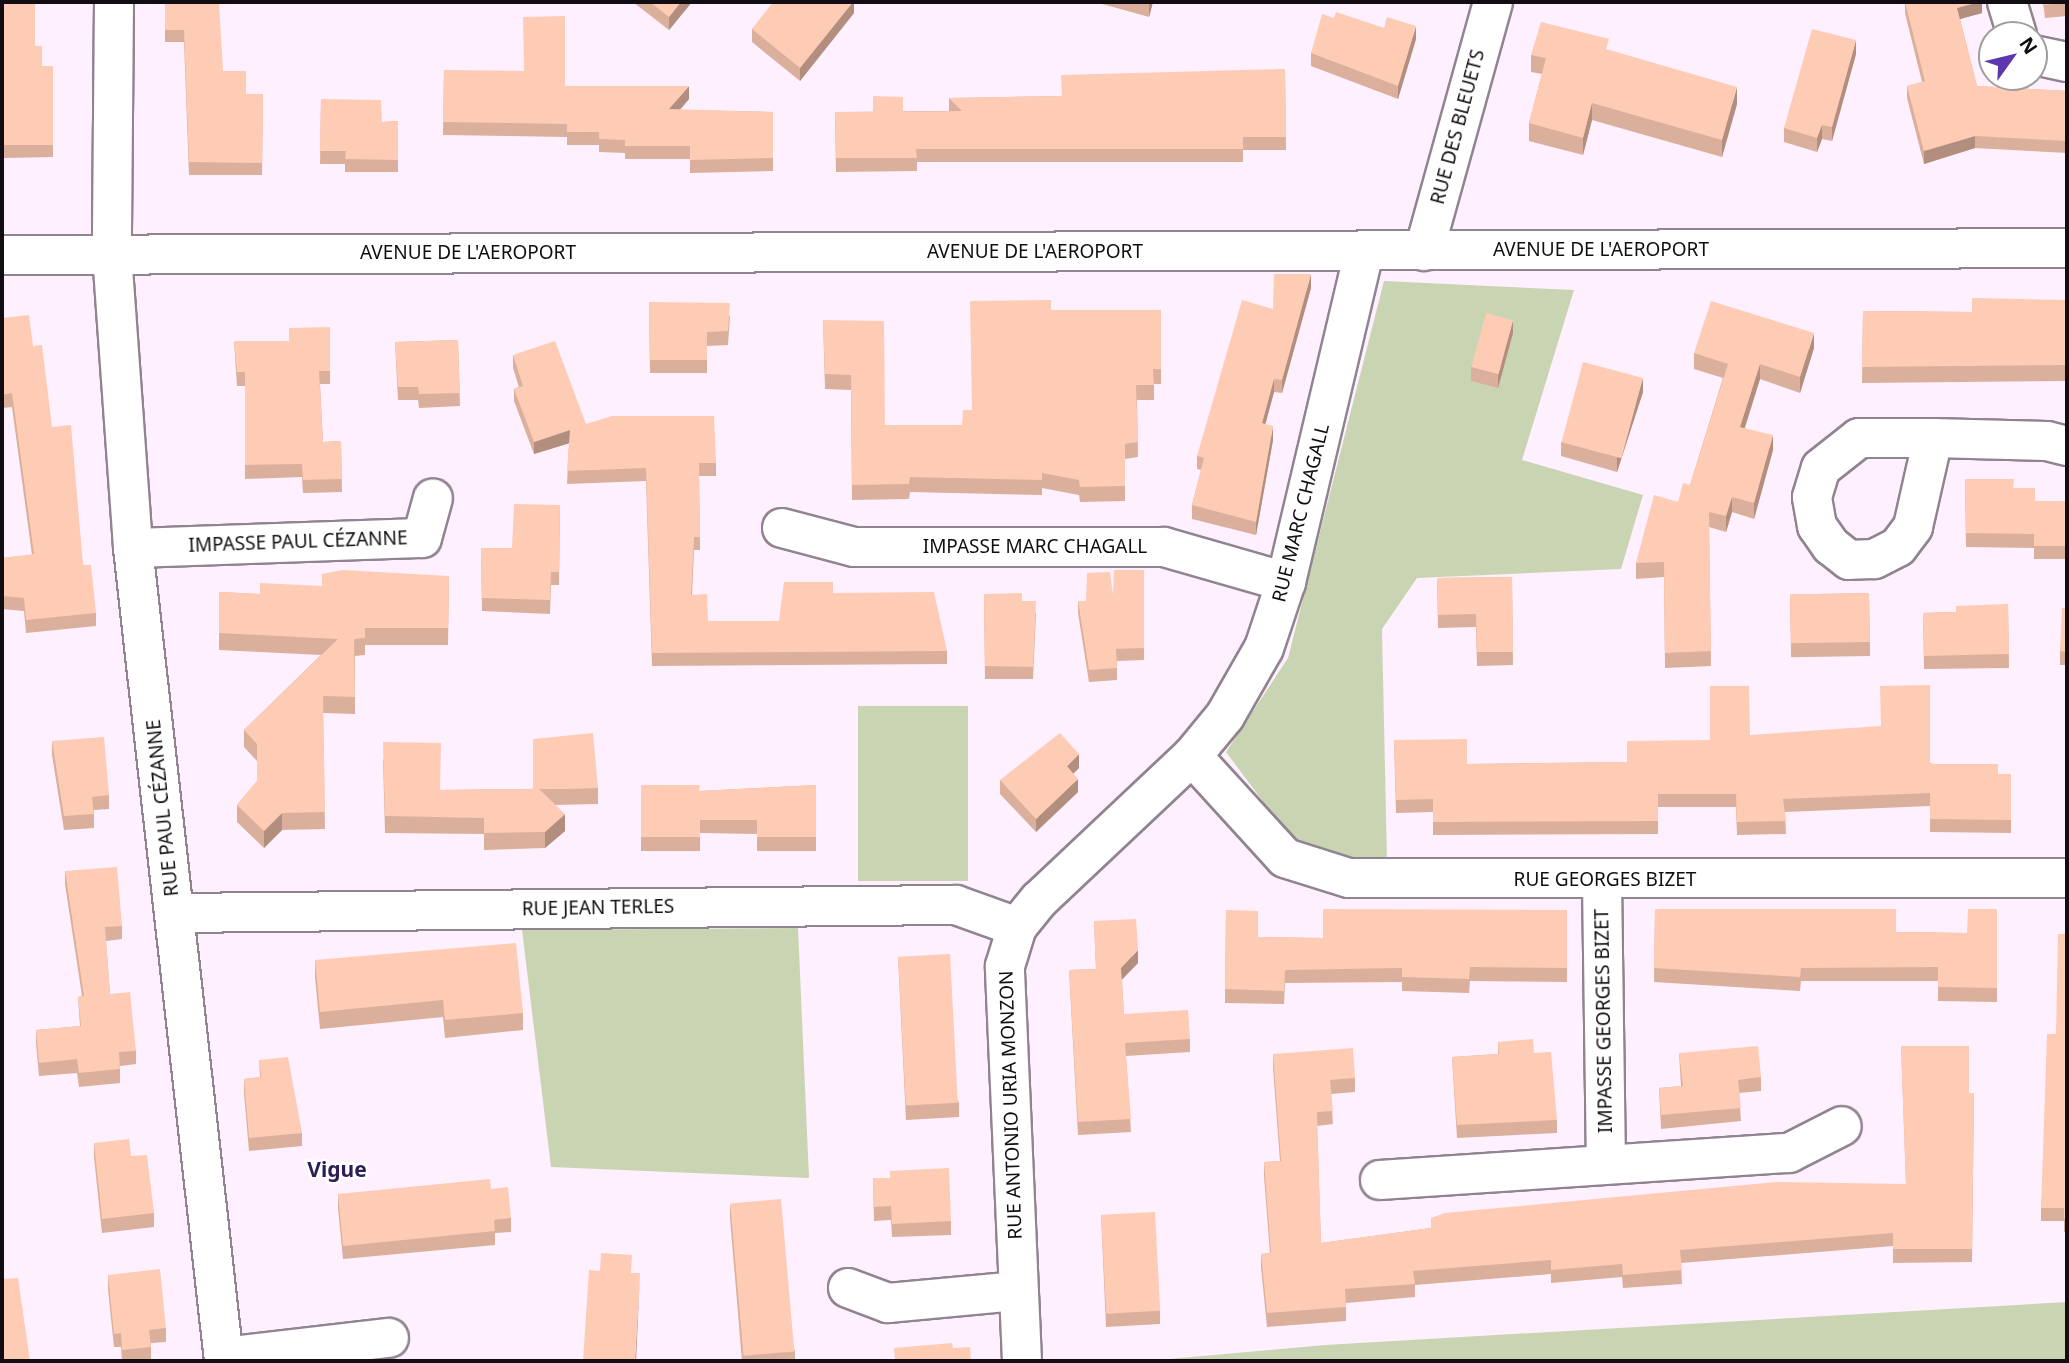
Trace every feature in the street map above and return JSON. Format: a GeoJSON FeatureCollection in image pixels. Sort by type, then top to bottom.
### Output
{"type":"FeatureCollection","features":[{"type":"Feature","properties":{"kind":"street","name":"RUE PAUL CÉZANNE"},"geometry":{"type":"LineString","coordinates":[[114,2],[112,254],[133,548],[224,1359]]}},
{"type":"Feature","properties":{"kind":"street","name":"RUE DES BLEUETS"},"geometry":{"type":"LineString","coordinates":[[1424,251],[1493,2]]}},
{"type":"Feature","properties":{"kind":"street"},"geometry":{"type":"LineString","coordinates":[[2007,2],[2013,21]]}},
{"type":"Feature","properties":{"kind":"street"},"geometry":{"type":"LineString","coordinates":[[2048,58],[2067,62]]}},
{"type":"Feature","properties":{"kind":"street","name":"AVENUE DE L'AEROPORT"},"geometry":{"type":"LineString","coordinates":[[2,255],[2067,248]]}},
{"type":"Feature","properties":{"kind":"street","name":"RUE MARC CHAGALL"},"geometry":{"type":"LineString","coordinates":[[1192,756],[1248,679],[1286,582],[1364,251]]}},
{"type":"Feature","properties":{"kind":"street"},"geometry":{"type":"LineString","coordinates":[[1933,438],[2067,446]]}},
{"type":"Feature","properties":{"kind":"street","name":"IMPASSE PAUL CÉZANNE"},"geometry":{"type":"LineString","coordinates":[[133,548],[422,538],[433,498]]}},
{"type":"Feature","properties":{"kind":"street","name":"IMPASSE MARC CHAGALL"},"geometry":{"type":"LineString","coordinates":[[782,528],[855,547],[1164,547],[1286,582]]}},
{"type":"Feature","properties":{"kind":"street","name":"RUE GEORGES BIZET"},"geometry":{"type":"LineString","coordinates":[[1192,756],[1266,840],[1315,872],[1349,878],[1602,881],[2067,878]]}},
{"type":"Feature","properties":{"kind":"street","name":"RUE ANTONIO URIA MONZON"},"geometry":{"type":"LineString","coordinates":[[1022,1361],[1005,966],[1017,926],[1192,756]]}},
{"type":"Feature","properties":{"kind":"street","name":"IMPASSE GEORGES BIZET"},"geometry":{"type":"LineString","coordinates":[[1602,881],[1606,1161]]}},
{"type":"Feature","properties":{"kind":"street","name":"RUE JEAN TERLES"},"geometry":{"type":"LineString","coordinates":[[174,912],[956,905],[1017,926]]}},
{"type":"Feature","properties":{"kind":"street","name":"IMPASSE GEORGES BIZET"},"geometry":{"type":"LineString","coordinates":[[1380,1180],[1606,1161],[1789,1153],[1842,1126]]}},
{"type":"Feature","properties":{"kind":"street"},"geometry":{"type":"LineString","coordinates":[[848,1288],[888,1303],[1018,1291]]}},
{"type":"Feature","properties":{"kind":"street"},"geometry":{"type":"LineString","coordinates":[[224,1359],[389,1338]]}},
{"type":"Feature","properties":{"kind":"green space"},"geometry":{"type":"Polygon","coordinates":[[[1384,281],[1574,290],[1522,460],[1643,495],[1621,569],[1417,578],[1382,629],[1387,863],[1314,859],[1294,843],[1226,752],[1288,658],[1384,281]]]}},
{"type":"Feature","properties":{"kind":"green space"},"geometry":{"type":"Polygon","coordinates":[[[858,706],[968,706],[968,881],[858,881],[858,706]]]}},
{"type":"Feature","properties":{"kind":"green space"},"geometry":{"type":"Polygon","coordinates":[[[798,928],[809,1178],[551,1167],[522,930],[798,928]]]}},
{"type":"Feature","properties":{"kind":"green space"},"geometry":{"type":"Polygon","coordinates":[[[2067,1302],[2067,1361],[1147,1361],[1325,1345],[2067,1302]]]}},
{"type":"Feature","properties":{"kind":"building"},"geometry":{"type":"Polygon","coordinates":[[[2,2],[35,2],[35,46],[42,46],[42,66],[53,66],[53,145],[3,145],[2,2]]]}},
{"type":"Feature","properties":{"kind":"building"},"geometry":{"type":"Polygon","coordinates":[[[165,2],[219,2],[223,71],[246,71],[246,94],[263,94],[262,163],[189,162],[184,30],[165,30],[165,2]]]}},
{"type":"Feature","properties":{"kind":"building"},"geometry":{"type":"Polygon","coordinates":[[[650,2],[681,2],[669,17],[650,2]]]}},
{"type":"Feature","properties":{"kind":"building"},"geometry":{"type":"Polygon","coordinates":[[[773,2],[853,2],[800,68],[752,29],[773,2]]]}},
{"type":"Feature","properties":{"kind":"building"},"geometry":{"type":"Polygon","coordinates":[[[1905,2],[1979,2],[1957,8],[1978,91],[2067,91],[2067,141],[1975,136],[1924,151],[1907,86],[1925,81],[1905,2]]]}},
{"type":"Feature","properties":{"kind":"building"},"geometry":{"type":"Polygon","coordinates":[[[2044,2],[2067,2],[2045,5],[2044,2]]]}},
{"type":"Feature","properties":{"kind":"building"},"geometry":{"type":"Polygon","coordinates":[[[1336,12],[1384,28],[1387,17],[1416,26],[1398,86],[1311,53],[1322,14],[1334,18],[1336,12]]]}},
{"type":"Feature","properties":{"kind":"building"},"geometry":{"type":"Polygon","coordinates":[[[565,16],[565,86],[689,86],[669,109],[773,112],[773,158],[690,160],[690,146],[625,146],[625,140],[599,139],[599,132],[567,132],[567,124],[443,122],[444,70],[524,71],[523,17],[565,16]]]}},
{"type":"Feature","properties":{"kind":"building"},"geometry":{"type":"Polygon","coordinates":[[[1541,22],[1609,39],[1606,49],[1737,87],[1722,140],[1592,103],[1583,138],[1529,123],[1546,58],[1531,55],[1541,22]]]}},
{"type":"Feature","properties":{"kind":"building"},"geometry":{"type":"Polygon","coordinates":[[[1812,29],[1856,40],[1832,127],[1822,125],[1817,138],[1784,128],[1812,29]]]}},
{"type":"Feature","properties":{"kind":"building"},"geometry":{"type":"Polygon","coordinates":[[[1285,69],[1286,137],[1243,137],[1243,149],[916,149],[917,158],[836,158],[835,112],[873,112],[873,96],[903,97],[903,112],[962,111],[949,98],[1062,96],[1061,75],[1285,69]]]}},
{"type":"Feature","properties":{"kind":"building"},"geometry":{"type":"Polygon","coordinates":[[[321,99],[381,100],[382,122],[398,121],[398,160],[345,159],[346,151],[320,151],[321,99]]]}},
{"type":"Feature","properties":{"kind":"building"},"geometry":{"type":"Polygon","coordinates":[[[1274,274],[1311,274],[1282,380],[1274,379],[1262,423],[1273,426],[1256,522],[1192,505],[1204,458],[1197,456],[1242,300],[1273,309],[1274,274]]]}},
{"type":"Feature","properties":{"kind":"building"},"geometry":{"type":"Polygon","coordinates":[[[1972,298],[2067,300],[2067,365],[1862,367],[1863,311],[1972,312],[1972,298]]]}},
{"type":"Feature","properties":{"kind":"building"},"geometry":{"type":"Polygon","coordinates":[[[1051,300],[1051,310],[1161,310],[1161,369],[1153,369],[1154,385],[1136,385],[1138,442],[1125,444],[1125,486],[1080,487],[1079,480],[1042,473],[1042,480],[910,477],[909,484],[852,485],[851,375],[825,374],[823,320],[884,321],[885,425],[962,425],[963,410],[972,410],[970,301],[1051,300]]]}},
{"type":"Feature","properties":{"kind":"building"},"geometry":{"type":"Polygon","coordinates":[[[1711,301],[1814,333],[1800,377],[1760,364],[1740,427],[1773,435],[1754,503],[1732,497],[1726,516],[1709,512],[1711,651],[1665,653],[1664,562],[1636,563],[1654,495],[1678,502],[1683,483],[1690,485],[1728,364],[1694,353],[1711,301]]]}},
{"type":"Feature","properties":{"kind":"building"},"geometry":{"type":"Polygon","coordinates":[[[649,302],[730,303],[728,331],[707,332],[707,360],[650,360],[649,302]]]}},
{"type":"Feature","properties":{"kind":"building"},"geometry":{"type":"Polygon","coordinates":[[[1486,313],[1513,320],[1499,374],[1472,367],[1486,313]]]}},
{"type":"Feature","properties":{"kind":"building"},"geometry":{"type":"Polygon","coordinates":[[[29,315],[33,346],[42,345],[52,427],[71,425],[83,565],[91,565],[96,613],[26,620],[24,598],[2,596],[2,558],[34,554],[12,393],[2,395],[2,318],[29,315]]]}},
{"type":"Feature","properties":{"kind":"building"},"geometry":{"type":"Polygon","coordinates":[[[330,327],[330,371],[319,371],[323,442],[341,441],[342,479],[303,480],[302,464],[245,465],[245,372],[237,372],[234,341],[289,341],[289,328],[330,327]]]}},
{"type":"Feature","properties":{"kind":"building"},"geometry":{"type":"Polygon","coordinates":[[[458,340],[460,393],[419,394],[418,387],[398,387],[395,342],[458,340]]]}},
{"type":"Feature","properties":{"kind":"building"},"geometry":{"type":"Polygon","coordinates":[[[555,341],[586,424],[612,416],[714,416],[716,463],[699,463],[700,537],[694,537],[691,595],[707,594],[708,621],[779,621],[784,582],[833,582],[833,593],[934,592],[947,651],[652,653],[646,468],[567,471],[570,430],[534,442],[514,389],[523,386],[513,355],[555,341]]]}},
{"type":"Feature","properties":{"kind":"building"},"geometry":{"type":"Polygon","coordinates":[[[1583,362],[1643,378],[1621,458],[1562,442],[1583,362]]]}},
{"type":"Feature","properties":{"kind":"building"},"geometry":{"type":"Polygon","coordinates":[[[1965,479],[2014,479],[2013,488],[2035,488],[2035,501],[2065,501],[2066,546],[2034,546],[2034,534],[1966,533],[1965,479]]]}},
{"type":"Feature","properties":{"kind":"building"},"geometry":{"type":"Polygon","coordinates":[[[514,504],[560,505],[559,572],[551,572],[550,600],[482,598],[481,548],[512,548],[514,504]]]}},
{"type":"Feature","properties":{"kind":"building"},"geometry":{"type":"Polygon","coordinates":[[[343,570],[449,576],[448,628],[365,628],[365,638],[354,639],[355,697],[323,696],[325,812],[282,813],[264,831],[237,805],[257,781],[257,744],[244,730],[338,639],[219,633],[219,592],[260,594],[260,583],[322,586],[322,574],[343,570]]]}},
{"type":"Feature","properties":{"kind":"building"},"geometry":{"type":"Polygon","coordinates":[[[1114,570],[1144,570],[1144,648],[1116,649],[1117,668],[1089,670],[1078,601],[1086,601],[1087,573],[1110,572],[1113,595],[1114,570]]]}},
{"type":"Feature","properties":{"kind":"building"},"geometry":{"type":"Polygon","coordinates":[[[1512,577],[1513,652],[1477,652],[1476,614],[1438,615],[1437,578],[1512,577]]]}},
{"type":"Feature","properties":{"kind":"building"},"geometry":{"type":"Polygon","coordinates":[[[1022,593],[1022,601],[1036,601],[1033,667],[985,666],[984,594],[1022,593]]]}},
{"type":"Feature","properties":{"kind":"building"},"geometry":{"type":"Polygon","coordinates":[[[1869,593],[1870,642],[1791,643],[1790,594],[1869,593]]]}},
{"type":"Feature","properties":{"kind":"building"},"geometry":{"type":"Polygon","coordinates":[[[2008,604],[2009,654],[1924,656],[1923,613],[1956,612],[1956,606],[2008,604]]]}},
{"type":"Feature","properties":{"kind":"building"},"geometry":{"type":"Polygon","coordinates":[[[2062,608],[2067,608],[2067,652],[2060,651],[2062,608]]]}},
{"type":"Feature","properties":{"kind":"building"},"geometry":{"type":"Polygon","coordinates":[[[1930,685],[1930,764],[1998,764],[1998,774],[2011,774],[2011,820],[1930,819],[1930,793],[1783,799],[1786,821],[1737,822],[1736,794],[1658,794],[1658,821],[1433,822],[1433,799],[1396,800],[1394,740],[1467,739],[1467,764],[1627,762],[1627,741],[1710,740],[1710,686],[1749,686],[1750,735],[1881,726],[1880,686],[1930,685]]]}},
{"type":"Feature","properties":{"kind":"building"},"geometry":{"type":"Polygon","coordinates":[[[593,733],[598,788],[539,789],[565,814],[545,832],[484,833],[484,818],[385,816],[383,742],[441,743],[440,790],[533,789],[533,739],[593,733]]]}},
{"type":"Feature","properties":{"kind":"building"},"geometry":{"type":"Polygon","coordinates":[[[1060,733],[1079,754],[1067,766],[1078,779],[1036,819],[1000,780],[1060,733]]]}},
{"type":"Feature","properties":{"kind":"building"},"geometry":{"type":"Polygon","coordinates":[[[104,737],[109,795],[92,797],[94,814],[64,816],[52,741],[104,737]]]}},
{"type":"Feature","properties":{"kind":"building"},"geometry":{"type":"Polygon","coordinates":[[[641,785],[700,785],[699,791],[816,785],[816,837],[757,837],[757,820],[700,820],[700,837],[641,837],[641,785]]]}},
{"type":"Feature","properties":{"kind":"building"},"geometry":{"type":"Polygon","coordinates":[[[117,867],[122,926],[105,927],[110,994],[130,992],[136,1051],[119,1052],[120,1069],[79,1073],[77,1059],[39,1063],[36,1030],[81,1026],[78,997],[84,996],[65,871],[117,867]]]}},
{"type":"Feature","properties":{"kind":"building"},"geometry":{"type":"Polygon","coordinates":[[[1323,909],[1567,910],[1567,968],[1470,967],[1469,979],[1402,977],[1402,968],[1285,970],[1284,991],[1225,989],[1226,910],[1258,911],[1258,937],[1323,938],[1323,909]]]}},
{"type":"Feature","properties":{"kind":"building"},"geometry":{"type":"Polygon","coordinates":[[[1655,909],[1896,909],[1896,932],[1967,933],[1968,909],[1997,909],[1997,988],[1938,987],[1938,967],[1801,968],[1800,977],[1654,968],[1655,909]]]}},
{"type":"Feature","properties":{"kind":"building"},"geometry":{"type":"Polygon","coordinates":[[[1136,919],[1138,950],[1121,968],[1124,1014],[1188,1010],[1190,1039],[1125,1043],[1131,1119],[1078,1122],[1069,970],[1096,969],[1094,921],[1136,919]]]}},
{"type":"Feature","properties":{"kind":"building"},"geometry":{"type":"Polygon","coordinates":[[[2058,934],[2067,934],[2067,1219],[2064,1219],[2064,1208],[2041,1208],[2047,1034],[2056,1034],[2058,934]]]}},
{"type":"Feature","properties":{"kind":"building"},"geometry":{"type":"Polygon","coordinates":[[[516,943],[523,1013],[445,1020],[443,1000],[320,1012],[315,960],[516,943]]]}},
{"type":"Feature","properties":{"kind":"building"},"geometry":{"type":"Polygon","coordinates":[[[950,954],[958,1103],[906,1106],[898,957],[950,954]]]}},
{"type":"Feature","properties":{"kind":"building"},"geometry":{"type":"Polygon","coordinates":[[[1533,1039],[1534,1053],[1551,1052],[1557,1120],[1457,1125],[1452,1057],[1499,1054],[1498,1042],[1533,1039]]]}},
{"type":"Feature","properties":{"kind":"building"},"geometry":{"type":"Polygon","coordinates":[[[1758,1046],[1761,1077],[1738,1080],[1741,1108],[1661,1115],[1659,1088],[1683,1086],[1679,1053],[1758,1046]]]}},
{"type":"Feature","properties":{"kind":"building"},"geometry":{"type":"Polygon","coordinates":[[[1901,1046],[1969,1046],[1969,1093],[1974,1093],[1972,1249],[1893,1249],[1893,1233],[1680,1250],[1682,1270],[1623,1275],[1622,1264],[1551,1270],[1551,1260],[1413,1271],[1415,1284],[1345,1289],[1346,1307],[1267,1313],[1261,1254],[1271,1253],[1264,1162],[1281,1161],[1273,1054],[1353,1048],[1355,1078],[1330,1080],[1333,1111],[1317,1112],[1321,1243],[1431,1228],[1431,1218],[1445,1213],[1776,1182],[1906,1184],[1901,1046]]]}},
{"type":"Feature","properties":{"kind":"building"},"geometry":{"type":"Polygon","coordinates":[[[288,1057],[302,1133],[249,1138],[244,1079],[261,1077],[259,1060],[288,1057]]]}},
{"type":"Feature","properties":{"kind":"building"},"geometry":{"type":"Polygon","coordinates":[[[129,1139],[131,1156],[147,1155],[154,1213],[102,1219],[94,1143],[129,1139]]]}},
{"type":"Feature","properties":{"kind":"building"},"geometry":{"type":"Polygon","coordinates":[[[949,1168],[951,1221],[892,1224],[891,1206],[874,1207],[873,1178],[890,1178],[890,1171],[949,1168]]]}},
{"type":"Feature","properties":{"kind":"building"},"geometry":{"type":"Polygon","coordinates":[[[490,1179],[491,1189],[508,1187],[511,1218],[494,1220],[495,1231],[343,1246],[338,1194],[490,1179]]]}},
{"type":"Feature","properties":{"kind":"building"},"geometry":{"type":"Polygon","coordinates":[[[781,1199],[794,1351],[744,1356],[730,1203],[781,1199]]]}},
{"type":"Feature","properties":{"kind":"building"},"geometry":{"type":"Polygon","coordinates":[[[1155,1212],[1160,1311],[1106,1314],[1101,1215],[1155,1212]]]}},
{"type":"Feature","properties":{"kind":"building"},"geometry":{"type":"Polygon","coordinates":[[[601,1253],[632,1255],[631,1273],[640,1273],[635,1361],[583,1361],[589,1270],[600,1271],[601,1253]]]}},
{"type":"Feature","properties":{"kind":"building"},"geometry":{"type":"Polygon","coordinates":[[[160,1269],[166,1328],[149,1330],[151,1347],[122,1350],[121,1333],[114,1334],[108,1275],[160,1269]]]}},
{"type":"Feature","properties":{"kind":"building"},"geometry":{"type":"Polygon","coordinates":[[[18,1278],[30,1361],[2,1361],[2,1279],[18,1278]]]}},
{"type":"Feature","properties":{"kind":"building"},"geometry":{"type":"Polygon","coordinates":[[[952,1343],[953,1348],[970,1347],[971,1361],[895,1361],[894,1348],[952,1343]]]}},
{"type":"Feature","properties":{"kind":"district","name":"Vigue"},"geometry":{"type":"Point","coordinates":[337,1169]}}]}
